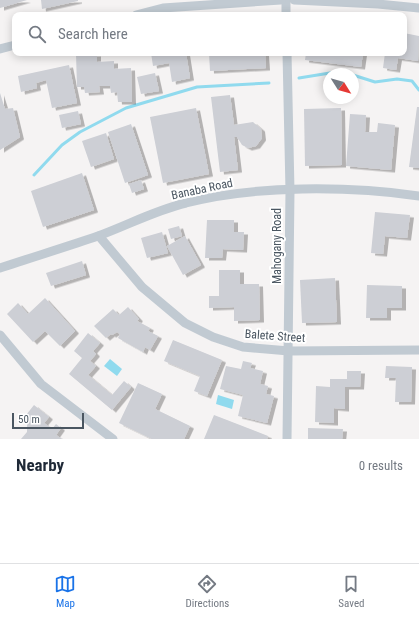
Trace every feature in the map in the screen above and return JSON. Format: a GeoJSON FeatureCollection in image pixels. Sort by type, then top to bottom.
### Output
{"type":"FeatureCollection","features":[{"type":"Feature","properties":{"kind":"street"},"geometry":{"type":"LineString","coordinates":[[148,12],[163,8],[281,0]]}},
{"type":"Feature","properties":{"kind":"street"},"geometry":{"type":"LineString","coordinates":[[286,0],[286,12]]}},
{"type":"Feature","properties":{"kind":"street"},"geometry":{"type":"LineString","coordinates":[[294,0],[378,4],[419,8]]}},
{"type":"Feature","properties":{"kind":"street"},"geometry":{"type":"LineString","coordinates":[[0,49],[12,46]]}},
{"type":"Feature","properties":{"kind":"street","name":"Mahogany Road"},"geometry":{"type":"LineString","coordinates":[[287,56],[290,190],[287,439]]}},
{"type":"Feature","properties":{"kind":"street","name":"Banaba Road"},"geometry":{"type":"LineString","coordinates":[[0,268],[99,236],[150,214],[186,202],[257,191],[290,190],[387,192],[419,196]]}},
{"type":"Feature","properties":{"kind":"street","name":"Balete Street"},"geometry":{"type":"LineString","coordinates":[[99,236],[142,287],[185,323],[213,337],[243,347],[289,351],[419,350]]}},
{"type":"Feature","properties":{"kind":"street"},"geometry":{"type":"LineString","coordinates":[[0,335],[41,384],[113,439]]}},
{"type":"Feature","properties":{"kind":"water"},"geometry":{"type":"Polygon","coordinates":[[[110,359],[122,369],[117,376],[104,366],[110,359]]]}},
{"type":"Feature","properties":{"kind":"water"},"geometry":{"type":"Polygon","coordinates":[[[218,395],[234,400],[232,409],[216,404],[218,395]]]}},
{"type":"Feature","properties":{"kind":"building"},"geometry":{"type":"Polygon","coordinates":[[[0,0],[27,0],[0,8],[0,0]]]}},
{"type":"Feature","properties":{"kind":"building"},"geometry":{"type":"Polygon","coordinates":[[[41,0],[78,0],[78,1],[42,9],[41,0]]]}},
{"type":"Feature","properties":{"kind":"building"},"geometry":{"type":"Polygon","coordinates":[[[407,34],[419,36],[418,61],[398,58],[396,70],[383,68],[385,56],[407,56],[407,34]]]}},
{"type":"Feature","properties":{"kind":"building"},"geometry":{"type":"Polygon","coordinates":[[[76,56],[97,56],[97,62],[114,61],[114,69],[131,68],[132,102],[118,102],[117,92],[111,93],[110,86],[99,86],[100,92],[85,93],[84,87],[77,87],[76,56]]]}},
{"type":"Feature","properties":{"kind":"building"},"geometry":{"type":"Polygon","coordinates":[[[151,56],[186,56],[190,78],[172,82],[169,63],[153,66],[151,56]]]}},
{"type":"Feature","properties":{"kind":"building"},"geometry":{"type":"Polygon","coordinates":[[[209,56],[265,56],[266,68],[210,71],[209,56]]]}},
{"type":"Feature","properties":{"kind":"building"},"geometry":{"type":"Polygon","coordinates":[[[306,56],[363,56],[361,67],[305,60],[306,56]]]}},
{"type":"Feature","properties":{"kind":"building"},"geometry":{"type":"Polygon","coordinates":[[[69,65],[77,103],[52,108],[46,80],[36,83],[37,88],[21,92],[18,76],[69,65]]]}},
{"type":"Feature","properties":{"kind":"building"},"geometry":{"type":"Polygon","coordinates":[[[155,73],[159,91],[141,94],[137,77],[155,73]]]}},
{"type":"Feature","properties":{"kind":"building"},"geometry":{"type":"Polygon","coordinates":[[[0,93],[5,109],[13,108],[20,137],[0,150],[0,93]]]}},
{"type":"Feature","properties":{"kind":"building"},"geometry":{"type":"Polygon","coordinates":[[[230,95],[234,125],[253,122],[261,129],[262,138],[256,146],[248,148],[242,145],[237,137],[234,137],[238,170],[220,172],[211,97],[230,95]]]}},
{"type":"Feature","properties":{"kind":"building"},"geometry":{"type":"Polygon","coordinates":[[[417,107],[419,107],[419,168],[409,167],[417,107]]]}},
{"type":"Feature","properties":{"kind":"building"},"geometry":{"type":"Polygon","coordinates":[[[196,108],[209,174],[163,183],[150,117],[196,108]]]}},
{"type":"Feature","properties":{"kind":"building"},"geometry":{"type":"Polygon","coordinates":[[[341,108],[342,165],[305,166],[304,109],[341,108]]]}},
{"type":"Feature","properties":{"kind":"building"},"geometry":{"type":"Polygon","coordinates":[[[78,111],[81,124],[62,128],[59,115],[78,111]]]}},
{"type":"Feature","properties":{"kind":"building"},"geometry":{"type":"Polygon","coordinates":[[[350,114],[366,115],[365,132],[377,132],[378,123],[395,125],[391,170],[346,166],[350,114]]]}},
{"type":"Feature","properties":{"kind":"building"},"geometry":{"type":"Polygon","coordinates":[[[131,124],[148,175],[125,183],[108,132],[131,124]]]}},
{"type":"Feature","properties":{"kind":"building"},"geometry":{"type":"Polygon","coordinates":[[[106,133],[114,159],[91,167],[82,141],[106,133]]]}},
{"type":"Feature","properties":{"kind":"building"},"geometry":{"type":"Polygon","coordinates":[[[82,173],[94,210],[43,227],[31,191],[82,173]]]}},
{"type":"Feature","properties":{"kind":"building"},"geometry":{"type":"Polygon","coordinates":[[[141,180],[144,189],[132,193],[129,184],[141,180]]]}},
{"type":"Feature","properties":{"kind":"building"},"geometry":{"type":"Polygon","coordinates":[[[375,212],[410,215],[407,238],[385,236],[383,254],[371,253],[375,212]]]}},
{"type":"Feature","properties":{"kind":"building"},"geometry":{"type":"Polygon","coordinates":[[[207,220],[234,220],[234,232],[244,232],[243,250],[223,249],[222,258],[205,258],[207,220]]]}},
{"type":"Feature","properties":{"kind":"building"},"geometry":{"type":"Polygon","coordinates":[[[179,226],[182,236],[171,239],[168,229],[179,226]]]}},
{"type":"Feature","properties":{"kind":"building"},"geometry":{"type":"Polygon","coordinates":[[[162,232],[168,253],[147,258],[141,238],[162,232]]]}},
{"type":"Feature","properties":{"kind":"building"},"geometry":{"type":"Polygon","coordinates":[[[185,236],[201,265],[183,275],[167,246],[185,236]]]}},
{"type":"Feature","properties":{"kind":"building"},"geometry":{"type":"Polygon","coordinates":[[[82,261],[86,275],[51,286],[46,273],[82,261]]]}},
{"type":"Feature","properties":{"kind":"building"},"geometry":{"type":"Polygon","coordinates":[[[219,270],[240,270],[240,284],[259,284],[260,320],[234,321],[234,307],[209,308],[209,296],[219,296],[219,270]]]}},
{"type":"Feature","properties":{"kind":"building"},"geometry":{"type":"Polygon","coordinates":[[[335,278],[337,322],[302,323],[300,280],[335,278]]]}},
{"type":"Feature","properties":{"kind":"building"},"geometry":{"type":"Polygon","coordinates":[[[367,285],[402,286],[402,308],[387,308],[387,318],[366,318],[367,285]]]}},
{"type":"Feature","properties":{"kind":"building"},"geometry":{"type":"Polygon","coordinates":[[[45,298],[75,331],[60,346],[45,331],[33,342],[7,314],[18,303],[28,314],[45,298]]]}},
{"type":"Feature","properties":{"kind":"building"},"geometry":{"type":"Polygon","coordinates":[[[128,307],[139,319],[137,321],[150,328],[148,331],[158,336],[150,350],[145,347],[143,352],[118,338],[120,334],[117,332],[106,338],[94,326],[113,309],[119,315],[128,307]]]}},
{"type":"Feature","properties":{"kind":"building"},"geometry":{"type":"Polygon","coordinates":[[[88,333],[100,343],[93,351],[96,354],[90,361],[96,366],[88,375],[112,395],[124,381],[131,387],[112,410],[69,374],[82,358],[74,351],[88,333]]]}},
{"type":"Feature","properties":{"kind":"building"},"geometry":{"type":"Polygon","coordinates":[[[173,340],[222,360],[207,396],[194,391],[200,376],[164,361],[173,340]]]}},
{"type":"Feature","properties":{"kind":"building"},"geometry":{"type":"Polygon","coordinates":[[[243,361],[252,363],[250,368],[263,371],[260,384],[268,386],[266,394],[274,396],[267,423],[238,416],[243,395],[220,389],[226,366],[241,369],[243,361]]]}},
{"type":"Feature","properties":{"kind":"building"},"geometry":{"type":"Polygon","coordinates":[[[386,366],[412,367],[411,402],[395,402],[396,378],[385,378],[386,366]]]}},
{"type":"Feature","properties":{"kind":"building"},"geometry":{"type":"Polygon","coordinates":[[[347,371],[361,371],[360,387],[345,387],[345,409],[334,408],[334,423],[315,422],[316,386],[330,387],[330,379],[347,379],[347,371]]]}},
{"type":"Feature","properties":{"kind":"building"},"geometry":{"type":"Polygon","coordinates":[[[138,383],[162,394],[155,409],[190,426],[184,439],[152,439],[119,423],[138,383]]]}},
{"type":"Feature","properties":{"kind":"building"},"geometry":{"type":"Polygon","coordinates":[[[34,405],[49,417],[44,423],[52,429],[56,424],[61,428],[56,435],[62,439],[21,439],[27,432],[27,424],[22,420],[34,405]]]}},
{"type":"Feature","properties":{"kind":"building"},"geometry":{"type":"Polygon","coordinates":[[[214,415],[268,436],[267,439],[204,439],[214,415]]]}},
{"type":"Feature","properties":{"kind":"building"},"geometry":{"type":"Polygon","coordinates":[[[308,428],[343,429],[342,439],[308,439],[308,428]]]}},
{"type":"Feature","properties":{"kind":"waterway"},"geometry":{"type":"LineString","coordinates":[[299,78],[323,74]]}},
{"type":"Feature","properties":{"kind":"waterway"},"geometry":{"type":"LineString","coordinates":[[359,77],[375,82],[397,79],[412,81],[419,90]]}},
{"type":"Feature","properties":{"kind":"waterway"},"geometry":{"type":"LineString","coordinates":[[34,175],[62,145],[80,132],[126,108],[197,87],[269,83]]}}]}
